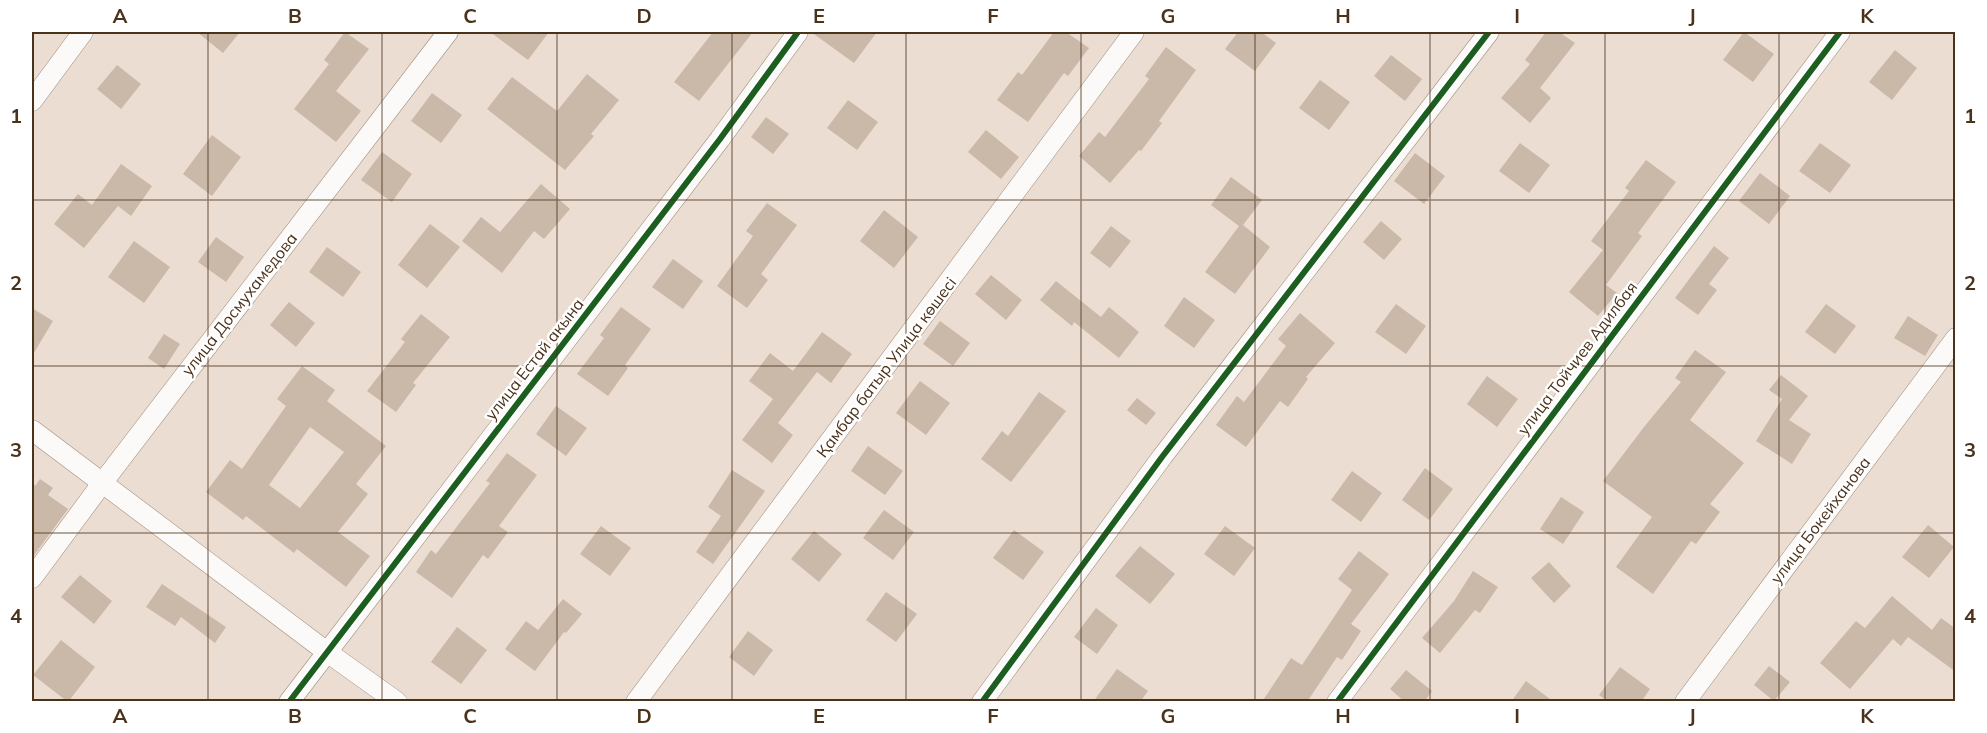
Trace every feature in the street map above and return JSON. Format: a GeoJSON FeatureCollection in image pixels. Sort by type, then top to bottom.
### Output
{"type":"FeatureCollection","features":[{"type":"Feature","properties":{"kind":"street"},"geometry":{"type":"LineString","coordinates":[[32,101],[83,32]]}},
{"type":"Feature","properties":{"kind":"street","name":"улица Досмухамедова"},"geometry":{"type":"LineString","coordinates":[[32,578],[102,482],[448,32]]}},
{"type":"Feature","properties":{"kind":"street","name":"улица Естай акына"},"geometry":{"type":"LineString","coordinates":[[289,702],[720,139],[798,32]]}},
{"type":"Feature","properties":{"kind":"street","name":"Қамбар батыр Улица көшесі"},"geometry":{"type":"LineString","coordinates":[[636,702],[1134,32]]}},
{"type":"Feature","properties":{"kind":"street"},"geometry":{"type":"LineString","coordinates":[[982,702],[1162,457],[1489,32]]}},
{"type":"Feature","properties":{"kind":"street","name":"улица Тойчиев Адилбая"},"geometry":{"type":"LineString","coordinates":[[1337,702],[1840,32]]}},
{"type":"Feature","properties":{"kind":"street","name":"улица Бокейханова"},"geometry":{"type":"LineString","coordinates":[[1685,702],[1956,338]]}},
{"type":"Feature","properties":{"kind":"street"},"geometry":{"type":"LineString","coordinates":[[32,430],[397,702]]}},
{"type":"Feature","properties":{"kind":"building"},"geometry":{"type":"Polygon","coordinates":[[[197,32],[240,32],[223,53],[197,32]]]}},
{"type":"Feature","properties":{"kind":"building"},"geometry":{"type":"Polygon","coordinates":[[[345,32],[369,49],[336,91],[361,111],[336,142],[294,109],[329,64],[324,60],[345,32]]]}},
{"type":"Feature","properties":{"kind":"building"},"geometry":{"type":"Polygon","coordinates":[[[490,32],[549,32],[528,60],[490,32]]]}},
{"type":"Feature","properties":{"kind":"building"},"geometry":{"type":"Polygon","coordinates":[[[713,32],[753,32],[699,101],[674,82],[713,32]]]}},
{"type":"Feature","properties":{"kind":"building"},"geometry":{"type":"Polygon","coordinates":[[[811,32],[877,32],[854,63],[811,32]]]}},
{"type":"Feature","properties":{"kind":"building"},"geometry":{"type":"Polygon","coordinates":[[[1054,32],[1066,32],[1089,48],[1068,76],[1064,73],[1028,122],[997,100],[1018,72],[1022,75],[1054,32]]]}},
{"type":"Feature","properties":{"kind":"building"},"geometry":{"type":"Polygon","coordinates":[[[1238,32],[1261,32],[1276,43],[1255,71],[1225,49],[1238,32]]]}},
{"type":"Feature","properties":{"kind":"building"},"geometry":{"type":"Polygon","coordinates":[[[1546,32],[1559,32],[1575,43],[1540,88],[1551,98],[1530,123],[1501,98],[1530,64],[1525,60],[1546,32]]]}},
{"type":"Feature","properties":{"kind":"building"},"geometry":{"type":"Polygon","coordinates":[[[1744,32],[1774,54],[1753,82],[1723,60],[1744,32]]]}},
{"type":"Feature","properties":{"kind":"building"},"geometry":{"type":"Polygon","coordinates":[[[1166,47],[1196,70],[1159,121],[1162,123],[1141,151],[1139,150],[1110,183],[1079,156],[1099,132],[1105,137],[1149,79],[1145,76],[1166,47]]]}},
{"type":"Feature","properties":{"kind":"building"},"geometry":{"type":"Polygon","coordinates":[[[1895,50],[1917,68],[1892,100],[1869,82],[1895,50]]]}},
{"type":"Feature","properties":{"kind":"building"},"geometry":{"type":"Polygon","coordinates":[[[1391,55],[1422,79],[1405,101],[1374,76],[1391,55]]]}},
{"type":"Feature","properties":{"kind":"building"},"geometry":{"type":"Polygon","coordinates":[[[117,65],[141,84],[121,109],[97,89],[117,65]]]}},
{"type":"Feature","properties":{"kind":"building"},"geometry":{"type":"Polygon","coordinates":[[[587,74],[619,100],[591,134],[594,136],[565,170],[487,109],[512,77],[557,111],[587,74]]]}},
{"type":"Feature","properties":{"kind":"building"},"geometry":{"type":"Polygon","coordinates":[[[1320,80],[1350,102],[1329,130],[1299,108],[1320,80]]]}},
{"type":"Feature","properties":{"kind":"building"},"geometry":{"type":"Polygon","coordinates":[[[432,93],[462,115],[441,143],[411,121],[432,93]]]}},
{"type":"Feature","properties":{"kind":"building"},"geometry":{"type":"Polygon","coordinates":[[[848,100],[878,122],[857,150],[827,128],[848,100]]]}},
{"type":"Feature","properties":{"kind":"building"},"geometry":{"type":"Polygon","coordinates":[[[766,117],[789,134],[773,154],[751,137],[766,117]]]}},
{"type":"Feature","properties":{"kind":"building"},"geometry":{"type":"Polygon","coordinates":[[[986,130],[1019,157],[1001,179],[968,152],[986,130]]]}},
{"type":"Feature","properties":{"kind":"building"},"geometry":{"type":"Polygon","coordinates":[[[212,135],[241,157],[212,196],[183,174],[212,135]]]}},
{"type":"Feature","properties":{"kind":"building"},"geometry":{"type":"Polygon","coordinates":[[[1520,143],[1550,165],[1529,193],[1499,171],[1520,143]]]}},
{"type":"Feature","properties":{"kind":"building"},"geometry":{"type":"Polygon","coordinates":[[[1820,143],[1851,165],[1830,193],[1799,171],[1820,143]]]}},
{"type":"Feature","properties":{"kind":"building"},"geometry":{"type":"Polygon","coordinates":[[[382,152],[412,174],[392,202],[361,180],[382,152]]]}},
{"type":"Feature","properties":{"kind":"building"},"geometry":{"type":"Polygon","coordinates":[[[1415,153],[1445,176],[1424,204],[1394,181],[1415,153]]]}},
{"type":"Feature","properties":{"kind":"building"},"geometry":{"type":"Polygon","coordinates":[[[1646,160],[1676,182],[1638,233],[1642,236],[1606,285],[1617,293],[1598,316],[1569,292],[1603,250],[1591,241],[1629,191],[1625,188],[1646,160]]]}},
{"type":"Feature","properties":{"kind":"building"},"geometry":{"type":"Polygon","coordinates":[[[121,164],[152,186],[131,216],[118,206],[84,248],[54,224],[78,194],[92,205],[121,164]]]}},
{"type":"Feature","properties":{"kind":"building"},"geometry":{"type":"Polygon","coordinates":[[[1760,173],[1790,196],[1769,224],[1739,201],[1760,173]]]}},
{"type":"Feature","properties":{"kind":"building"},"geometry":{"type":"Polygon","coordinates":[[[1231,177],[1262,200],[1243,225],[1270,247],[1235,294],[1205,272],[1239,226],[1211,205],[1231,177]]]}},
{"type":"Feature","properties":{"kind":"building"},"geometry":{"type":"Polygon","coordinates":[[[541,184],[570,209],[544,239],[534,231],[502,273],[462,241],[481,217],[500,232],[541,184]]]}},
{"type":"Feature","properties":{"kind":"building"},"geometry":{"type":"Polygon","coordinates":[[[767,203],[797,225],[761,274],[768,280],[747,308],[717,286],[753,236],[746,231],[767,203]]]}},
{"type":"Feature","properties":{"kind":"building"},"geometry":{"type":"Polygon","coordinates":[[[884,210],[918,237],[894,268],[860,241],[884,210]]]}},
{"type":"Feature","properties":{"kind":"building"},"geometry":{"type":"Polygon","coordinates":[[[1381,221],[1402,239],[1384,260],[1363,242],[1381,221]]]}},
{"type":"Feature","properties":{"kind":"building"},"geometry":{"type":"Polygon","coordinates":[[[430,224],[460,247],[427,288],[398,265],[430,224]]]}},
{"type":"Feature","properties":{"kind":"building"},"geometry":{"type":"Polygon","coordinates":[[[1111,226],[1131,241],[1110,268],[1090,253],[1111,226]]]}},
{"type":"Feature","properties":{"kind":"building"},"geometry":{"type":"Polygon","coordinates":[[[216,237],[244,257],[226,282],[198,262],[216,237]]]}},
{"type":"Feature","properties":{"kind":"building"},"geometry":{"type":"Polygon","coordinates":[[[134,241],[170,267],[144,303],[108,277],[134,241]]]}},
{"type":"Feature","properties":{"kind":"building"},"geometry":{"type":"Polygon","coordinates":[[[1714,246],[1729,258],[1709,284],[1717,290],[1698,315],[1675,298],[1714,246]]]}},
{"type":"Feature","properties":{"kind":"building"},"geometry":{"type":"Polygon","coordinates":[[[327,247],[361,272],[343,297],[309,272],[327,247]]]}},
{"type":"Feature","properties":{"kind":"building"},"geometry":{"type":"Polygon","coordinates":[[[673,259],[703,281],[683,309],[652,287],[673,259]]]}},
{"type":"Feature","properties":{"kind":"building"},"geometry":{"type":"Polygon","coordinates":[[[991,275],[1022,300],[1006,320],[975,294],[991,275]]]}},
{"type":"Feature","properties":{"kind":"building"},"geometry":{"type":"Polygon","coordinates":[[[1056,281],[1101,317],[1109,307],[1139,332],[1119,358],[1074,322],[1072,326],[1040,300],[1056,281]]]}},
{"type":"Feature","properties":{"kind":"building"},"geometry":{"type":"Polygon","coordinates":[[[1184,297],[1215,320],[1194,348],[1164,326],[1184,297]]]}},
{"type":"Feature","properties":{"kind":"building"},"geometry":{"type":"Polygon","coordinates":[[[289,302],[315,323],[296,347],[270,325],[289,302]]]}},
{"type":"Feature","properties":{"kind":"building"},"geometry":{"type":"Polygon","coordinates":[[[1396,304],[1426,326],[1406,354],[1375,332],[1396,304]]]}},
{"type":"Feature","properties":{"kind":"building"},"geometry":{"type":"Polygon","coordinates":[[[1826,304],[1856,326],[1835,354],[1805,332],[1826,304]]]}},
{"type":"Feature","properties":{"kind":"building"},"geometry":{"type":"Polygon","coordinates":[[[621,307],[651,329],[625,365],[628,368],[608,396],[577,374],[604,338],[600,335],[621,307]]]}},
{"type":"Feature","properties":{"kind":"building"},"geometry":{"type":"Polygon","coordinates":[[[32,308],[53,321],[32,356],[32,308]]]}},
{"type":"Feature","properties":{"kind":"building"},"geometry":{"type":"Polygon","coordinates":[[[1300,313],[1335,343],[1306,377],[1308,379],[1288,407],[1280,401],[1246,447],[1216,425],[1237,396],[1244,402],[1286,346],[1278,339],[1300,313]]]}},
{"type":"Feature","properties":{"kind":"building"},"geometry":{"type":"Polygon","coordinates":[[[421,314],[450,337],[413,383],[416,385],[396,412],[367,391],[405,342],[401,339],[421,314]]]}},
{"type":"Feature","properties":{"kind":"building"},"geometry":{"type":"Polygon","coordinates":[[[1908,316],[1938,335],[1925,356],[1894,338],[1908,316]]]}},
{"type":"Feature","properties":{"kind":"building"},"geometry":{"type":"Polygon","coordinates":[[[940,321],[970,343],[953,366],[923,344],[940,321]]]}},
{"type":"Feature","properties":{"kind":"building"},"geometry":{"type":"Polygon","coordinates":[[[822,332],[852,354],[831,383],[817,372],[778,423],[793,435],[772,463],[742,440],[773,399],[749,381],[770,353],[793,371],[822,332]]]}},
{"type":"Feature","properties":{"kind":"building"},"geometry":{"type":"Polygon","coordinates":[[[164,334],[180,344],[164,369],[148,358],[164,334]]]}},
{"type":"Feature","properties":{"kind":"building"},"geometry":{"type":"Polygon","coordinates":[[[1695,350],[1726,372],[1690,420],[1744,463],[1710,504],[1720,512],[1696,544],[1691,541],[1653,594],[1616,567],[1652,517],[1603,481],[1681,382],[1675,378],[1695,350]]]}},
{"type":"Feature","properties":{"kind":"building"},"geometry":{"type":"Polygon","coordinates":[[[302,366],[335,390],[327,401],[386,446],[356,484],[368,494],[338,532],[370,556],[346,587],[297,549],[294,553],[246,516],[243,520],[206,492],[230,460],[242,469],[286,406],[277,399],[302,366]],[[310,427],[269,485],[300,508],[344,452],[310,427]]]}},
{"type":"Feature","properties":{"kind":"building"},"geometry":{"type":"Polygon","coordinates":[[[1781,375],[1808,396],[1789,420],[1811,434],[1792,464],[1756,441],[1782,399],[1769,390],[1781,375]]]}},
{"type":"Feature","properties":{"kind":"building"},"geometry":{"type":"Polygon","coordinates":[[[1487,376],[1518,399],[1497,427],[1467,404],[1487,376]]]}},
{"type":"Feature","properties":{"kind":"building"},"geometry":{"type":"Polygon","coordinates":[[[920,381],[950,403],[926,435],[896,413],[920,381]]]}},
{"type":"Feature","properties":{"kind":"building"},"geometry":{"type":"Polygon","coordinates":[[[1039,392],[1066,411],[1011,482],[981,459],[1002,431],[1008,436],[1039,392]]]}},
{"type":"Feature","properties":{"kind":"building"},"geometry":{"type":"Polygon","coordinates":[[[1137,398],[1156,413],[1146,425],[1127,410],[1137,398]]]}},
{"type":"Feature","properties":{"kind":"building"},"geometry":{"type":"Polygon","coordinates":[[[556,406],[587,428],[566,456],[536,434],[556,406]]]}},
{"type":"Feature","properties":{"kind":"building"},"geometry":{"type":"Polygon","coordinates":[[[868,446],[903,471],[885,495],[851,471],[868,446]]]}},
{"type":"Feature","properties":{"kind":"building"},"geometry":{"type":"Polygon","coordinates":[[[507,453],[537,475],[499,526],[508,532],[488,559],[483,555],[452,598],[416,572],[431,550],[436,554],[490,483],[486,481],[507,453]]]}},
{"type":"Feature","properties":{"kind":"building"},"geometry":{"type":"Polygon","coordinates":[[[1425,468],[1453,489],[1429,520],[1402,500],[1425,468]]]}},
{"type":"Feature","properties":{"kind":"building"},"geometry":{"type":"Polygon","coordinates":[[[732,470],[765,491],[713,564],[696,552],[721,516],[708,507],[732,470]]]}},
{"type":"Feature","properties":{"kind":"building"},"geometry":{"type":"Polygon","coordinates":[[[1352,471],[1382,493],[1361,522],[1331,500],[1352,471]]]}},
{"type":"Feature","properties":{"kind":"building"},"geometry":{"type":"Polygon","coordinates":[[[40,479],[53,488],[48,495],[68,509],[32,558],[32,483],[35,486],[40,479]]]}},
{"type":"Feature","properties":{"kind":"building"},"geometry":{"type":"Polygon","coordinates":[[[1561,497],[1584,512],[1563,544],[1540,529],[1561,497]]]}},
{"type":"Feature","properties":{"kind":"building"},"geometry":{"type":"Polygon","coordinates":[[[884,510],[914,532],[893,560],[863,538],[884,510]]]}},
{"type":"Feature","properties":{"kind":"building"},"geometry":{"type":"Polygon","coordinates":[[[1928,525],[1954,547],[1929,578],[1902,557],[1928,525]]]}},
{"type":"Feature","properties":{"kind":"building"},"geometry":{"type":"Polygon","coordinates":[[[601,526],[631,548],[610,576],[580,554],[601,526]]]}},
{"type":"Feature","properties":{"kind":"building"},"geometry":{"type":"Polygon","coordinates":[[[1225,526],[1255,548],[1234,576],[1204,554],[1225,526]]]}},
{"type":"Feature","properties":{"kind":"building"},"geometry":{"type":"Polygon","coordinates":[[[1014,530],[1044,552],[1023,580],[993,558],[1014,530]]]}},
{"type":"Feature","properties":{"kind":"building"},"geometry":{"type":"Polygon","coordinates":[[[814,531],[842,554],[819,582],[791,559],[814,531]]]}},
{"type":"Feature","properties":{"kind":"building"},"geometry":{"type":"Polygon","coordinates":[[[1140,546],[1175,574],[1150,604],[1115,576],[1140,546]]]}},
{"type":"Feature","properties":{"kind":"building"},"geometry":{"type":"Polygon","coordinates":[[[1359,551],[1389,574],[1351,624],[1361,631],[1342,660],[1337,657],[1307,702],[1262,702],[1291,658],[1302,665],[1352,590],[1338,579],[1359,551]]]}},
{"type":"Feature","properties":{"kind":"building"},"geometry":{"type":"Polygon","coordinates":[[[1549,562],[1571,586],[1554,603],[1531,578],[1549,562]]]}},
{"type":"Feature","properties":{"kind":"building"},"geometry":{"type":"Polygon","coordinates":[[[1473,571],[1498,587],[1480,613],[1475,610],[1440,653],[1422,638],[1454,601],[1473,571]]]}},
{"type":"Feature","properties":{"kind":"building"},"geometry":{"type":"Polygon","coordinates":[[[80,575],[112,601],[94,624],[61,597],[80,575]]]}},
{"type":"Feature","properties":{"kind":"building"},"geometry":{"type":"Polygon","coordinates":[[[162,584],[226,627],[215,643],[181,617],[175,626],[146,607],[162,584]]]}},
{"type":"Feature","properties":{"kind":"building"},"geometry":{"type":"Polygon","coordinates":[[[886,592],[917,614],[896,642],[866,620],[886,592]]]}},
{"type":"Feature","properties":{"kind":"building"},"geometry":{"type":"Polygon","coordinates":[[[1892,596],[1932,630],[1941,618],[1956,629],[1956,672],[1908,637],[1901,646],[1893,639],[1850,689],[1820,663],[1856,621],[1865,628],[1892,596]]]}},
{"type":"Feature","properties":{"kind":"building"},"geometry":{"type":"Polygon","coordinates":[[[563,599],[582,614],[566,633],[564,632],[535,671],[505,649],[526,621],[538,630],[563,599]]]}},
{"type":"Feature","properties":{"kind":"building"},"geometry":{"type":"Polygon","coordinates":[[[1096,608],[1118,625],[1097,654],[1074,637],[1096,608]]]}},
{"type":"Feature","properties":{"kind":"building"},"geometry":{"type":"Polygon","coordinates":[[[457,627],[487,650],[461,684],[431,662],[457,627]]]}},
{"type":"Feature","properties":{"kind":"building"},"geometry":{"type":"Polygon","coordinates":[[[748,631],[773,650],[754,676],[729,657],[748,631]]]}},
{"type":"Feature","properties":{"kind":"building"},"geometry":{"type":"Polygon","coordinates":[[[61,640],[95,667],[68,702],[33,675],[61,640]]]}},
{"type":"Feature","properties":{"kind":"building"},"geometry":{"type":"Polygon","coordinates":[[[1769,666],[1790,682],[1774,701],[1754,685],[1769,666]]]}},
{"type":"Feature","properties":{"kind":"building"},"geometry":{"type":"Polygon","coordinates":[[[1620,667],[1650,689],[1641,702],[1609,702],[1599,695],[1620,667]]]}},
{"type":"Feature","properties":{"kind":"building"},"geometry":{"type":"Polygon","coordinates":[[[1117,669],[1148,691],[1140,702],[1093,702],[1117,669]]]}},
{"type":"Feature","properties":{"kind":"building"},"geometry":{"type":"Polygon","coordinates":[[[1406,670],[1432,691],[1424,702],[1405,702],[1390,689],[1406,670]]]}},
{"type":"Feature","properties":{"kind":"building"},"geometry":{"type":"Polygon","coordinates":[[[1526,681],[1554,702],[1511,702],[1526,681]]]}},
{"type":"Feature","properties":{"kind":"cycle path"},"geometry":{"type":"LineString","coordinates":[[289,702],[720,139],[798,32]]}},
{"type":"Feature","properties":{"kind":"cycle path"},"geometry":{"type":"LineString","coordinates":[[982,702],[1162,457],[1489,32]]}},
{"type":"Feature","properties":{"kind":"cycle path"},"geometry":{"type":"LineString","coordinates":[[1337,702],[1840,32]]}}]}
